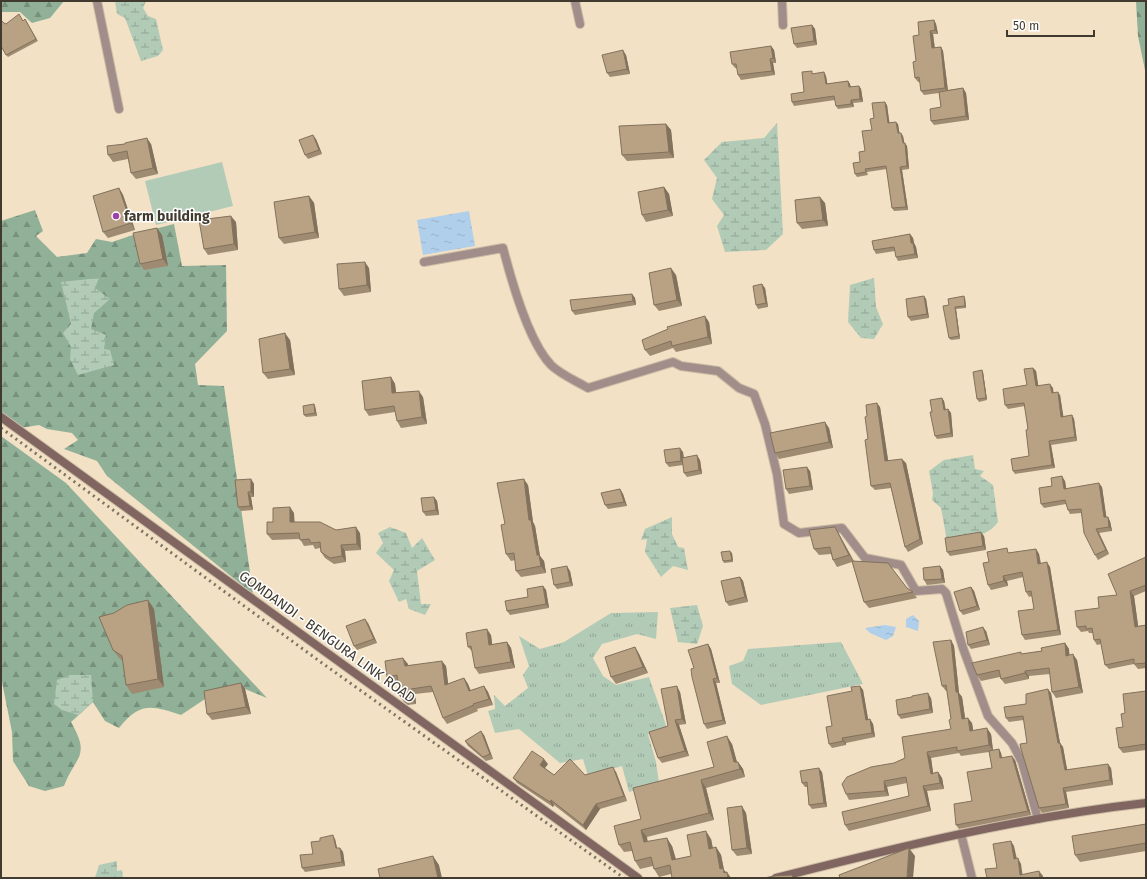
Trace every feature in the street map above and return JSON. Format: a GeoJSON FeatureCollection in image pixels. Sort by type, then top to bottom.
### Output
{"type":"FeatureCollection","features":[{"type":"Feature","properties":{"kind":"main road","name":"GOMDANDI - BENGURA LINK ROAD"},"geometry":{"type":"LineString","coordinates":[[1,417],[638,878]]}},
{"type":"Feature","properties":{"kind":"main road"},"geometry":{"type":"LineString","coordinates":[[776,878],[922,841],[1091,809],[1146,803]]}},
{"type":"Feature","properties":{"kind":"street"},"geometry":{"type":"LineString","coordinates":[[97,1],[119,109]]}},
{"type":"Feature","properties":{"kind":"street"},"geometry":{"type":"LineString","coordinates":[[575,1],[580,24]]}},
{"type":"Feature","properties":{"kind":"street"},"geometry":{"type":"LineString","coordinates":[[782,1],[783,25]]}},
{"type":"Feature","properties":{"kind":"street"},"geometry":{"type":"LineString","coordinates":[[424,262],[502,248],[532,334],[543,354],[552,366],[588,388],[673,362],[681,366],[718,371],[739,388],[754,394],[765,424],[777,474],[784,524],[799,533],[842,528],[866,558],[901,565],[916,591],[938,589],[946,593],[963,648],[988,716],[1012,743],[1022,762],[1038,819]]}},
{"type":"Feature","properties":{"kind":"street"},"geometry":{"type":"LineString","coordinates":[[961,834],[972,878]]}},
{"type":"Feature","properties":{"kind":"green space"},"geometry":{"type":"Polygon","coordinates":[[[1,1],[64,1],[50,18],[32,23],[20,12],[1,12],[1,1]]]}},
{"type":"Feature","properties":{"kind":"green space"},"geometry":{"type":"Polygon","coordinates":[[[115,1],[146,1],[143,8],[148,16],[156,19],[163,50],[158,56],[141,61],[125,18],[117,14],[115,1]]]}},
{"type":"Feature","properties":{"kind":"green space"},"geometry":{"type":"Polygon","coordinates":[[[1136,1],[1146,1],[1146,75],[1138,36],[1136,1]]]}},
{"type":"Feature","properties":{"kind":"green space"},"geometry":{"type":"Polygon","coordinates":[[[777,123],[783,234],[766,250],[725,252],[717,226],[724,215],[712,199],[717,178],[704,160],[722,142],[764,138],[777,123]]]}},
{"type":"Feature","properties":{"kind":"green space"},"geometry":{"type":"Polygon","coordinates":[[[222,162],[233,206],[156,225],[145,181],[222,162]]]}},
{"type":"Feature","properties":{"kind":"green space"},"geometry":{"type":"Polygon","coordinates":[[[35,210],[43,231],[36,236],[57,257],[87,253],[96,239],[112,242],[174,224],[182,266],[226,265],[227,331],[195,364],[198,385],[224,386],[253,594],[107,476],[97,461],[64,449],[78,440],[72,433],[47,429],[39,425],[20,428],[1,413],[1,221],[35,210]]]}},
{"type":"Feature","properties":{"kind":"green space"},"geometry":{"type":"Polygon","coordinates":[[[99,278],[95,288],[110,299],[94,313],[91,329],[106,335],[104,349],[110,350],[114,365],[78,375],[70,359],[71,347],[63,333],[71,324],[61,282],[99,278]]]}},
{"type":"Feature","properties":{"kind":"green space"},"geometry":{"type":"Polygon","coordinates":[[[874,278],[876,307],[883,324],[874,339],[861,338],[848,322],[850,285],[874,278]]]}},
{"type":"Feature","properties":{"kind":"green space"},"geometry":{"type":"Polygon","coordinates":[[[1,436],[66,483],[267,698],[245,689],[208,697],[181,715],[162,709],[147,708],[133,714],[119,728],[105,721],[93,702],[71,722],[80,742],[81,749],[80,756],[64,786],[45,791],[29,786],[13,761],[12,732],[1,677],[1,436]]]}},
{"type":"Feature","properties":{"kind":"green space"},"geometry":{"type":"Polygon","coordinates":[[[973,455],[975,469],[984,471],[980,476],[993,485],[998,522],[982,534],[947,541],[941,508],[932,500],[933,493],[929,471],[944,460],[973,455]]]}},
{"type":"Feature","properties":{"kind":"green space"},"geometry":{"type":"Polygon","coordinates":[[[672,517],[672,534],[678,547],[684,548],[688,570],[673,566],[661,577],[645,552],[647,539],[641,540],[645,529],[672,517]]]}},
{"type":"Feature","properties":{"kind":"green space"},"geometry":{"type":"Polygon","coordinates":[[[390,527],[406,533],[412,548],[422,538],[435,560],[417,571],[421,604],[431,604],[425,615],[409,609],[406,599],[399,602],[389,581],[394,570],[376,553],[383,543],[378,533],[390,527]]]}},
{"type":"Feature","properties":{"kind":"green space"},"geometry":{"type":"Polygon","coordinates":[[[697,605],[703,626],[697,644],[678,642],[670,608],[697,605]]]}},
{"type":"Feature","properties":{"kind":"green space"},"geometry":{"type":"Polygon","coordinates":[[[658,612],[656,639],[637,634],[602,644],[593,658],[603,676],[616,685],[649,677],[667,728],[648,734],[656,762],[659,783],[629,792],[622,766],[588,776],[583,759],[560,763],[519,729],[495,733],[488,711],[495,709],[494,695],[505,706],[528,688],[523,675],[529,666],[519,636],[540,649],[564,642],[611,613],[658,612]]]}},
{"type":"Feature","properties":{"kind":"green space"},"geometry":{"type":"Polygon","coordinates":[[[841,642],[863,684],[761,705],[732,684],[729,666],[743,661],[748,649],[841,642]]]}},
{"type":"Feature","properties":{"kind":"green space"},"geometry":{"type":"Polygon","coordinates":[[[70,675],[91,675],[93,702],[78,715],[62,710],[54,704],[57,680],[70,675]]]}},
{"type":"Feature","properties":{"kind":"green space"},"geometry":{"type":"Polygon","coordinates":[[[117,861],[117,871],[122,870],[123,878],[95,878],[99,865],[117,861]]]}},
{"type":"Feature","properties":{"kind":"water"},"geometry":{"type":"Polygon","coordinates":[[[469,211],[475,246],[423,255],[417,220],[469,211]]]}},
{"type":"Feature","properties":{"kind":"water"},"geometry":{"type":"Polygon","coordinates":[[[913,615],[919,621],[918,631],[906,627],[906,619],[913,615]]]}},
{"type":"Feature","properties":{"kind":"water"},"geometry":{"type":"Polygon","coordinates":[[[885,625],[896,627],[893,636],[886,640],[870,633],[865,628],[885,625]]]}},
{"type":"Feature","properties":{"kind":"building"},"geometry":{"type":"Polygon","coordinates":[[[19,14],[23,21],[25,19],[36,39],[6,55],[1,46],[1,20],[6,24],[19,14]]]}},
{"type":"Feature","properties":{"kind":"building"},"geometry":{"type":"Polygon","coordinates":[[[934,20],[935,30],[930,31],[932,48],[941,47],[945,88],[921,91],[919,77],[915,78],[913,62],[916,61],[913,36],[919,35],[918,22],[934,20]]]}},
{"type":"Feature","properties":{"kind":"building"},"geometry":{"type":"Polygon","coordinates":[[[812,25],[814,41],[794,44],[791,28],[812,25]]]}},
{"type":"Feature","properties":{"kind":"building"},"geometry":{"type":"Polygon","coordinates":[[[771,46],[773,58],[770,59],[772,71],[738,75],[736,64],[732,64],[730,52],[771,46]]]}},
{"type":"Feature","properties":{"kind":"building"},"geometry":{"type":"Polygon","coordinates":[[[623,50],[627,69],[607,73],[602,55],[623,50]]]}},
{"type":"Feature","properties":{"kind":"building"},"geometry":{"type":"Polygon","coordinates":[[[812,71],[812,74],[824,72],[826,84],[848,81],[849,87],[859,86],[860,99],[851,100],[851,104],[836,106],[834,96],[792,102],[791,94],[804,92],[802,72],[812,71]]]}},
{"type":"Feature","properties":{"kind":"building"},"geometry":{"type":"Polygon","coordinates":[[[963,88],[966,116],[931,121],[930,109],[941,107],[939,92],[963,88]]]}},
{"type":"Feature","properties":{"kind":"building"},"geometry":{"type":"Polygon","coordinates":[[[885,102],[888,123],[896,122],[898,133],[901,133],[903,143],[905,143],[907,166],[900,167],[906,207],[892,208],[886,166],[865,169],[866,172],[855,174],[853,163],[860,162],[859,152],[865,151],[862,131],[872,130],[870,119],[874,118],[872,103],[885,102]]]}},
{"type":"Feature","properties":{"kind":"building"},"geometry":{"type":"Polygon","coordinates":[[[666,124],[669,152],[622,155],[619,126],[666,124]]]}},
{"type":"Feature","properties":{"kind":"building"},"geometry":{"type":"Polygon","coordinates":[[[313,135],[319,150],[305,155],[299,140],[313,135]]]}},
{"type":"Feature","properties":{"kind":"building"},"geometry":{"type":"Polygon","coordinates":[[[147,138],[153,168],[131,173],[127,151],[108,155],[107,146],[125,144],[147,138]]]}},
{"type":"Feature","properties":{"kind":"building"},"geometry":{"type":"Polygon","coordinates":[[[664,187],[668,210],[642,215],[638,192],[664,187]]]}},
{"type":"Feature","properties":{"kind":"building","name":"farm building"},"geometry":{"type":"Polygon","coordinates":[[[119,188],[131,223],[103,232],[93,196],[119,188]]]}},
{"type":"Feature","properties":{"kind":"building"},"geometry":{"type":"Polygon","coordinates":[[[309,196],[315,232],[279,238],[274,202],[309,196]]]}},
{"type":"Feature","properties":{"kind":"building"},"geometry":{"type":"Polygon","coordinates":[[[820,197],[823,220],[797,223],[795,200],[820,197]]]}},
{"type":"Feature","properties":{"kind":"building"},"geometry":{"type":"Polygon","coordinates":[[[231,216],[234,244],[204,249],[199,220],[231,216]]]}},
{"type":"Feature","properties":{"kind":"building"},"geometry":{"type":"Polygon","coordinates":[[[157,228],[163,259],[140,264],[133,233],[157,228]]]}},
{"type":"Feature","properties":{"kind":"building"},"geometry":{"type":"Polygon","coordinates":[[[910,234],[911,243],[913,243],[915,254],[896,257],[894,247],[874,250],[872,241],[910,234]]]}},
{"type":"Feature","properties":{"kind":"building"},"geometry":{"type":"Polygon","coordinates":[[[365,262],[367,285],[339,289],[337,264],[365,262]]]}},
{"type":"Feature","properties":{"kind":"building"},"geometry":{"type":"Polygon","coordinates":[[[671,268],[677,300],[654,305],[649,273],[671,268]]]}},
{"type":"Feature","properties":{"kind":"building"},"geometry":{"type":"Polygon","coordinates":[[[762,284],[766,303],[756,305],[753,286],[762,284]]]}},
{"type":"Feature","properties":{"kind":"building"},"geometry":{"type":"Polygon","coordinates":[[[632,294],[633,301],[572,311],[570,300],[632,294]]]}},
{"type":"Feature","properties":{"kind":"building"},"geometry":{"type":"Polygon","coordinates":[[[924,296],[927,314],[908,317],[906,299],[924,296]]]}},
{"type":"Feature","properties":{"kind":"building"},"geometry":{"type":"Polygon","coordinates":[[[964,296],[965,306],[955,307],[959,336],[949,338],[943,306],[949,305],[948,299],[964,296]]]}},
{"type":"Feature","properties":{"kind":"building"},"geometry":{"type":"Polygon","coordinates":[[[705,316],[708,337],[672,346],[671,341],[645,350],[642,340],[668,329],[667,327],[705,316]]]}},
{"type":"Feature","properties":{"kind":"building"},"geometry":{"type":"Polygon","coordinates":[[[285,333],[290,369],[263,373],[259,339],[285,333]]]}},
{"type":"Feature","properties":{"kind":"building"},"geometry":{"type":"Polygon","coordinates":[[[1033,368],[1036,386],[1050,384],[1052,393],[1058,392],[1061,417],[1072,415],[1075,437],[1049,441],[1052,465],[1013,471],[1011,459],[1029,456],[1026,430],[1028,429],[1024,403],[1005,405],[1003,389],[1027,385],[1024,369],[1033,368]]]}},
{"type":"Feature","properties":{"kind":"building"},"geometry":{"type":"Polygon","coordinates":[[[982,370],[986,398],[977,399],[973,372],[982,370]]]}},
{"type":"Feature","properties":{"kind":"building"},"geometry":{"type":"Polygon","coordinates":[[[391,377],[392,393],[419,391],[422,417],[397,421],[394,406],[365,410],[362,381],[391,377]]]}},
{"type":"Feature","properties":{"kind":"building"},"geometry":{"type":"Polygon","coordinates":[[[942,398],[944,410],[948,409],[951,433],[935,436],[930,412],[932,412],[930,400],[942,398]]]}},
{"type":"Feature","properties":{"kind":"building"},"geometry":{"type":"Polygon","coordinates":[[[877,403],[885,461],[902,459],[920,539],[905,547],[890,483],[871,486],[865,440],[868,439],[865,417],[867,416],[866,405],[877,403]]]}},
{"type":"Feature","properties":{"kind":"building"},"geometry":{"type":"Polygon","coordinates":[[[314,404],[315,413],[304,415],[303,406],[314,404]]]}},
{"type":"Feature","properties":{"kind":"building"},"geometry":{"type":"Polygon","coordinates":[[[825,422],[829,442],[775,453],[770,433],[825,422]]]}},
{"type":"Feature","properties":{"kind":"building"},"geometry":{"type":"Polygon","coordinates":[[[680,448],[681,461],[666,463],[664,450],[680,448]]]}},
{"type":"Feature","properties":{"kind":"building"},"geometry":{"type":"Polygon","coordinates":[[[697,455],[699,470],[684,473],[682,458],[697,455]]]}},
{"type":"Feature","properties":{"kind":"building"},"geometry":{"type":"Polygon","coordinates":[[[807,467],[810,486],[786,489],[783,470],[807,467]]]}},
{"type":"Feature","properties":{"kind":"building"},"geometry":{"type":"Polygon","coordinates":[[[1062,476],[1064,489],[1099,483],[1104,517],[1108,517],[1109,527],[1096,529],[1106,550],[1095,555],[1084,533],[1081,509],[1068,510],[1065,500],[1041,504],[1039,488],[1052,486],[1051,478],[1062,476]]]}},
{"type":"Feature","properties":{"kind":"building"},"geometry":{"type":"Polygon","coordinates":[[[251,479],[251,492],[248,492],[250,506],[238,507],[235,480],[251,479]]]}},
{"type":"Feature","properties":{"kind":"building"},"geometry":{"type":"Polygon","coordinates":[[[524,479],[529,520],[531,520],[537,555],[539,555],[541,566],[516,571],[514,553],[506,554],[501,525],[505,524],[497,483],[524,479]]]}},
{"type":"Feature","properties":{"kind":"building"},"geometry":{"type":"Polygon","coordinates":[[[620,489],[624,502],[605,505],[601,493],[620,489]]]}},
{"type":"Feature","properties":{"kind":"building"},"geometry":{"type":"Polygon","coordinates":[[[434,497],[436,510],[423,512],[421,498],[434,497]]]}},
{"type":"Feature","properties":{"kind":"building"},"geometry":{"type":"Polygon","coordinates":[[[290,507],[290,522],[320,522],[336,530],[356,527],[357,544],[341,545],[342,556],[330,558],[321,552],[320,542],[311,543],[309,539],[300,540],[299,533],[267,534],[267,522],[273,522],[273,508],[290,507]]]}},
{"type":"Feature","properties":{"kind":"building"},"geometry":{"type":"Polygon","coordinates":[[[835,527],[849,555],[833,560],[830,547],[814,549],[809,530],[835,527]]]}},
{"type":"Feature","properties":{"kind":"building"},"geometry":{"type":"Polygon","coordinates":[[[981,532],[983,546],[947,552],[945,538],[981,532]]]}},
{"type":"Feature","properties":{"kind":"building"},"geometry":{"type":"Polygon","coordinates":[[[1007,548],[1008,553],[1036,549],[1038,564],[1047,562],[1058,630],[1022,635],[1018,611],[1034,609],[1031,591],[1026,592],[1022,572],[1003,576],[1004,581],[988,585],[983,563],[989,562],[987,552],[1007,548]]]}},
{"type":"Feature","properties":{"kind":"building"},"geometry":{"type":"Polygon","coordinates":[[[730,551],[732,560],[723,561],[721,552],[730,551]]]}},
{"type":"Feature","properties":{"kind":"building"},"geometry":{"type":"Polygon","coordinates":[[[1146,557],[1146,585],[1130,591],[1135,627],[1146,625],[1146,663],[1134,664],[1134,659],[1105,665],[1100,639],[1094,640],[1092,628],[1086,629],[1086,626],[1077,627],[1075,611],[1099,608],[1098,597],[1117,595],[1108,574],[1146,557]]]}},
{"type":"Feature","properties":{"kind":"building"},"geometry":{"type":"Polygon","coordinates":[[[852,561],[888,563],[907,588],[913,592],[864,602],[852,561]]]}},
{"type":"Feature","properties":{"kind":"building"},"geometry":{"type":"Polygon","coordinates":[[[567,566],[570,582],[554,585],[551,569],[567,566]]]}},
{"type":"Feature","properties":{"kind":"building"},"geometry":{"type":"Polygon","coordinates":[[[940,566],[942,579],[924,580],[923,568],[940,566]]]}},
{"type":"Feature","properties":{"kind":"building"},"geometry":{"type":"Polygon","coordinates":[[[740,577],[745,597],[726,602],[721,581],[740,577]]]}},
{"type":"Feature","properties":{"kind":"building"},"geometry":{"type":"Polygon","coordinates":[[[543,586],[546,604],[507,611],[505,601],[528,597],[527,589],[543,586]]]}},
{"type":"Feature","properties":{"kind":"building"},"geometry":{"type":"Polygon","coordinates":[[[971,587],[977,606],[960,611],[954,592],[971,587]]]}},
{"type":"Feature","properties":{"kind":"building"},"geometry":{"type":"Polygon","coordinates":[[[148,600],[158,679],[126,685],[122,656],[113,650],[99,617],[114,613],[127,605],[148,600]]]}},
{"type":"Feature","properties":{"kind":"building"},"geometry":{"type":"Polygon","coordinates":[[[365,619],[374,639],[354,646],[346,626],[365,619]]]}},
{"type":"Feature","properties":{"kind":"building"},"geometry":{"type":"Polygon","coordinates":[[[983,627],[987,640],[968,645],[966,632],[983,627]]]}},
{"type":"Feature","properties":{"kind":"building"},"geometry":{"type":"Polygon","coordinates":[[[487,629],[489,645],[507,642],[511,662],[475,668],[471,646],[468,647],[466,633],[487,629]]]}},
{"type":"Feature","properties":{"kind":"building"},"geometry":{"type":"Polygon","coordinates":[[[951,640],[956,692],[958,692],[962,719],[968,718],[970,731],[987,728],[989,745],[957,751],[957,747],[927,752],[931,774],[938,772],[940,783],[923,786],[928,806],[845,825],[842,812],[909,796],[906,777],[884,781],[885,791],[846,794],[842,784],[847,777],[871,767],[894,763],[905,758],[902,737],[951,729],[946,685],[942,686],[933,642],[951,640]]]}},
{"type":"Feature","properties":{"kind":"building"},"geometry":{"type":"Polygon","coordinates":[[[1065,643],[1066,656],[1073,654],[1079,687],[1052,692],[1049,668],[1025,671],[1025,673],[1001,679],[999,670],[977,675],[972,663],[1021,652],[1021,654],[1042,651],[1041,648],[1065,643]]]}},
{"type":"Feature","properties":{"kind":"building"},"geometry":{"type":"Polygon","coordinates":[[[708,644],[717,678],[713,679],[723,720],[704,724],[692,677],[691,669],[694,668],[688,650],[708,644]]]}},
{"type":"Feature","properties":{"kind":"building"},"geometry":{"type":"Polygon","coordinates":[[[635,647],[643,667],[611,677],[605,657],[635,647]]]}},
{"type":"Feature","properties":{"kind":"building"},"geometry":{"type":"Polygon","coordinates":[[[403,658],[405,666],[442,661],[445,685],[464,678],[469,691],[484,686],[489,699],[473,704],[474,705],[443,718],[431,686],[411,689],[412,698],[404,699],[400,696],[397,675],[387,677],[385,661],[403,658]]]}},
{"type":"Feature","properties":{"kind":"building"},"geometry":{"type":"Polygon","coordinates":[[[241,683],[246,707],[207,714],[204,691],[241,683]]]}},
{"type":"Feature","properties":{"kind":"building"},"geometry":{"type":"Polygon","coordinates":[[[677,686],[682,719],[675,720],[685,751],[658,758],[649,732],[668,726],[661,689],[677,686]]]}},
{"type":"Feature","properties":{"kind":"building"},"geometry":{"type":"Polygon","coordinates":[[[860,686],[866,720],[870,719],[872,733],[842,738],[843,741],[829,744],[826,727],[832,726],[827,696],[852,691],[851,687],[860,686]]]}},
{"type":"Feature","properties":{"kind":"building"},"geometry":{"type":"Polygon","coordinates":[[[1048,689],[1058,743],[1060,743],[1065,770],[1108,764],[1110,780],[1063,788],[1066,804],[1039,808],[1020,744],[1027,743],[1023,716],[1006,718],[1004,707],[1026,704],[1026,694],[1048,689]]]}},
{"type":"Feature","properties":{"kind":"building"},"geometry":{"type":"Polygon","coordinates":[[[1146,691],[1146,744],[1119,748],[1116,728],[1123,727],[1121,714],[1125,713],[1123,694],[1146,691]]]}},
{"type":"Feature","properties":{"kind":"building"},"geometry":{"type":"Polygon","coordinates":[[[928,693],[930,709],[898,715],[896,700],[928,693]]]}},
{"type":"Feature","properties":{"kind":"building"},"geometry":{"type":"Polygon","coordinates":[[[481,731],[490,754],[483,757],[465,741],[481,731]]]}},
{"type":"Feature","properties":{"kind":"building"},"geometry":{"type":"Polygon","coordinates":[[[727,736],[734,762],[738,762],[740,769],[701,780],[709,813],[641,830],[644,842],[667,838],[672,860],[691,856],[687,835],[706,831],[709,849],[716,847],[720,869],[723,868],[724,873],[727,872],[728,878],[672,878],[670,865],[654,869],[651,857],[635,861],[630,842],[619,845],[614,826],[641,819],[633,788],[714,767],[707,742],[727,736]]]}},
{"type":"Feature","properties":{"kind":"building"},"geometry":{"type":"Polygon","coordinates":[[[999,749],[1000,758],[1012,756],[1028,811],[956,825],[954,804],[972,801],[967,772],[992,768],[989,751],[999,749]]]}},
{"type":"Feature","properties":{"kind":"building"},"geometry":{"type":"Polygon","coordinates":[[[532,751],[544,759],[540,765],[554,775],[570,759],[585,775],[613,767],[624,796],[596,804],[583,825],[551,800],[550,802],[513,778],[532,751]]]}},
{"type":"Feature","properties":{"kind":"building"},"geometry":{"type":"Polygon","coordinates":[[[819,768],[824,803],[809,805],[807,782],[802,783],[800,771],[819,768]]]}},
{"type":"Feature","properties":{"kind":"building"},"geometry":{"type":"Polygon","coordinates":[[[742,806],[747,848],[732,850],[727,808],[742,806]]]}},
{"type":"Feature","properties":{"kind":"building"},"geometry":{"type":"Polygon","coordinates":[[[1146,824],[1146,843],[1075,855],[1072,836],[1146,824]]]}},
{"type":"Feature","properties":{"kind":"building"},"geometry":{"type":"Polygon","coordinates":[[[333,835],[336,848],[340,848],[342,862],[302,868],[300,855],[313,854],[311,842],[320,841],[320,838],[333,835]]]}},
{"type":"Feature","properties":{"kind":"building"},"geometry":{"type":"Polygon","coordinates":[[[1011,841],[1014,859],[1018,858],[1020,875],[1039,871],[1040,878],[987,878],[985,869],[997,868],[993,844],[1011,841]]]}},
{"type":"Feature","properties":{"kind":"building"},"geometry":{"type":"Polygon","coordinates":[[[909,848],[907,878],[840,878],[839,875],[909,848]]]}},
{"type":"Feature","properties":{"kind":"building"},"geometry":{"type":"Polygon","coordinates":[[[433,856],[438,878],[380,878],[378,869],[433,856]]]}},
{"type":"Feature","properties":{"kind":"building"},"geometry":{"type":"Polygon","coordinates":[[[792,875],[793,878],[764,878],[774,876],[792,875]]]}},
{"type":"Feature","properties":{"kind":"railway"},"geometry":{"type":"LineString","coordinates":[[1,428],[322,663],[624,878]]}},
{"type":"Feature","properties":{"kind":"place","name":"farm building"},"geometry":{"type":"Point","coordinates":[116,216]}}]}
